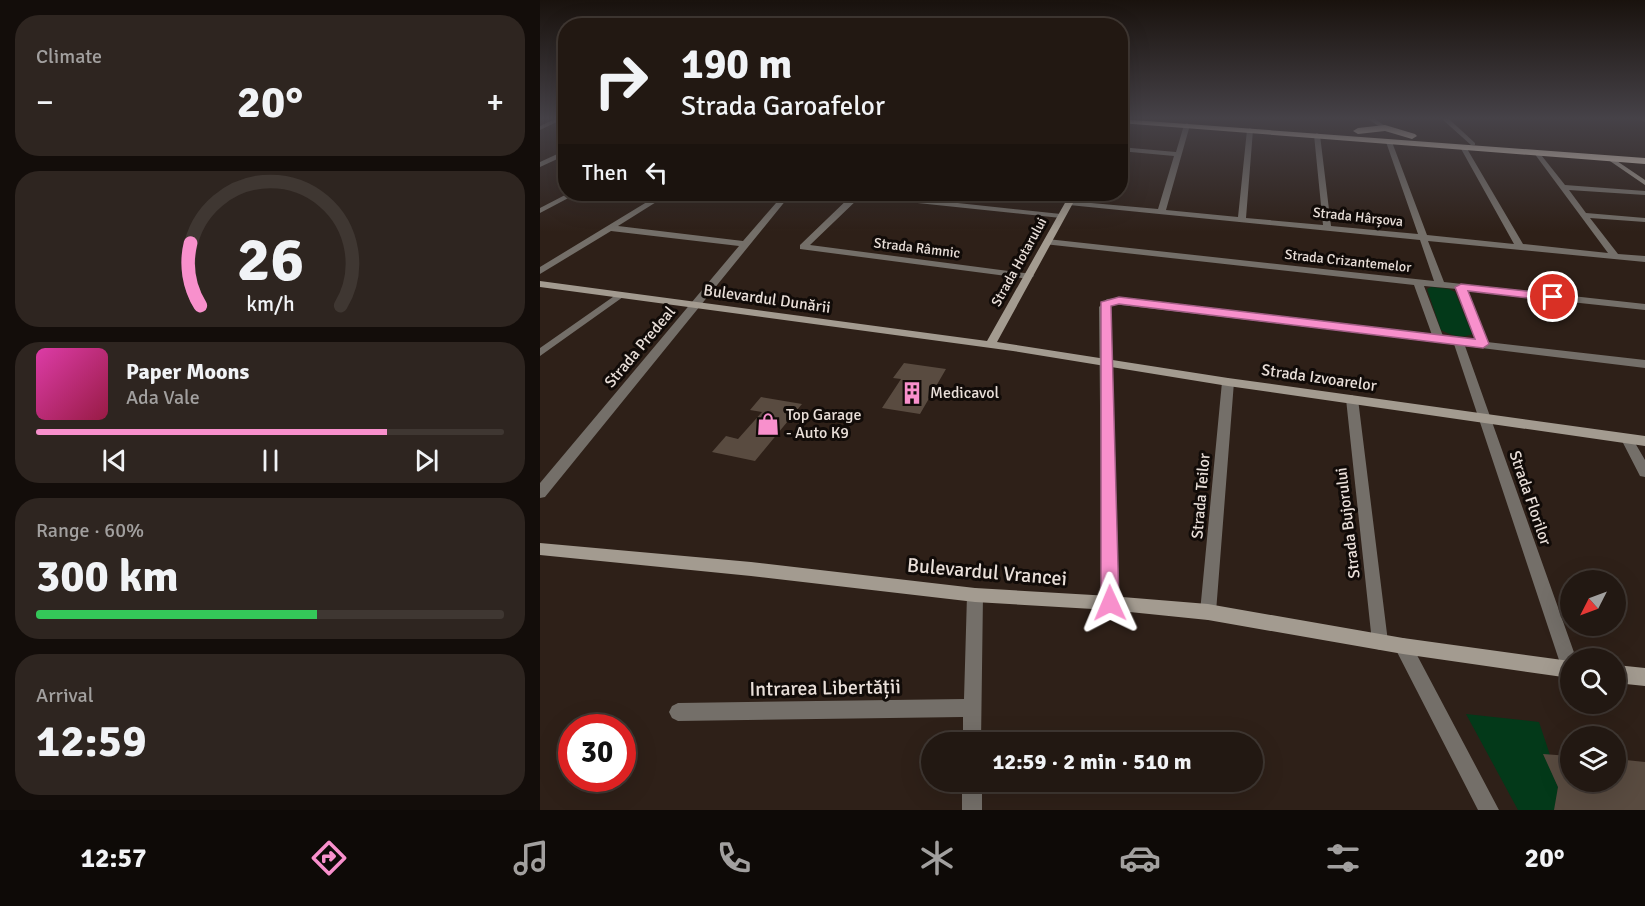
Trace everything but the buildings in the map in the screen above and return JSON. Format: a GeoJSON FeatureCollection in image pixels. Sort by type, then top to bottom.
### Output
{"type":"FeatureCollection","features":[{"type":"Feature","properties":{"kind":"highway"},"geometry":{"type":"LineString","coordinates":[[1594,157],[1645,159]]}},
{"type":"Feature","properties":{"kind":"highway"},"geometry":{"type":"LineString","coordinates":[[1617,157],[1645,159]]}},
{"type":"Feature","properties":{"kind":"street"},"geometry":{"type":"LineString","coordinates":[[540,165],[556,157]]}},
{"type":"Feature","properties":{"kind":"street"},"geometry":{"type":"LineString","coordinates":[[1161,212],[1177,157]]}},
{"type":"Feature","properties":{"kind":"street"},"geometry":{"type":"LineString","coordinates":[[1242,219],[1248,157]]}},
{"type":"Feature","properties":{"kind":"street"},"geometry":{"type":"LineString","coordinates":[[1320,157],[1328,227]]}},
{"type":"Feature","properties":{"kind":"street"},"geometry":{"type":"LineString","coordinates":[[1394,157],[1440,285]]}},
{"type":"Feature","properties":{"kind":"street"},"geometry":{"type":"LineString","coordinates":[[1474,157],[1520,247]]}},
{"type":"Feature","properties":{"kind":"street"},"geometry":{"type":"LineString","coordinates":[[1540,157],[1615,256]]}},
{"type":"Feature","properties":{"kind":"street"},"geometry":{"type":"LineString","coordinates":[[1609,158],[1645,183]]}},
{"type":"Feature","properties":{"kind":"street"},"geometry":{"type":"LineString","coordinates":[[1564,187],[1645,194]]}},
{"type":"Feature","properties":{"kind":"street"},"geometry":{"type":"LineString","coordinates":[[540,211],[559,201]]}},
{"type":"Feature","properties":{"kind":"street"},"geometry":{"type":"LineString","coordinates":[[540,271],[654,201]]}},
{"type":"Feature","properties":{"kind":"street","name":"Strada Predeal"},"geometry":{"type":"LineString","coordinates":[[540,494],[781,201]]}},
{"type":"Feature","properties":{"kind":"street","name":"Strada Râmnic"},"geometry":{"type":"LineString","coordinates":[[851,201],[803,247],[1029,276]]}},
{"type":"Feature","properties":{"kind":"street"},"geometry":{"type":"LineString","coordinates":[[923,201],[1061,216]]}},
{"type":"Feature","properties":{"kind":"street","name":"Strada Hârșova"},"geometry":{"type":"LineString","coordinates":[[1069,203],[1645,259]]}},
{"type":"Feature","properties":{"kind":"street","name":"Strada Hotarului"},"geometry":{"type":"LineString","coordinates":[[990,345],[1069,203]]}},
{"type":"Feature","properties":{"kind":"street"},"geometry":{"type":"LineString","coordinates":[[1585,215],[1645,220]]}},
{"type":"Feature","properties":{"kind":"street"},"geometry":{"type":"LineString","coordinates":[[610,228],[746,244]]}},
{"type":"Feature","properties":{"kind":"street","name":"Strada Crizantemelor"},"geometry":{"type":"LineString","coordinates":[[1047,242],[1645,307]]}},
{"type":"Feature","properties":{"kind":"street"},"geometry":{"type":"LineString","coordinates":[[1418,283],[1438,338]]}},
{"type":"Feature","properties":{"kind":"street","name":"Bulevardul Dunării"},"geometry":{"type":"LineString","coordinates":[[540,284],[990,345]]}},
{"type":"Feature","properties":{"kind":"street"},"geometry":{"type":"LineString","coordinates":[[1461,287],[1483,344]]}},
{"type":"Feature","properties":{"kind":"street"},"geometry":{"type":"LineString","coordinates":[[540,353],[620,295]]}},
{"type":"Feature","properties":{"kind":"street"},"geometry":{"type":"LineString","coordinates":[[1110,603],[1104,307],[1110,301],[1645,364]]}},
{"type":"Feature","properties":{"kind":"street","name":"Strada Florilor"},"geometry":{"type":"LineString","coordinates":[[1458,341],[1563,648]]}},
{"type":"Feature","properties":{"kind":"street","name":"Strada Izvoarelor"},"geometry":{"type":"LineString","coordinates":[[990,345],[1228,382],[1645,441]]}},
{"type":"Feature","properties":{"kind":"street","name":"Strada Teilor"},"geometry":{"type":"LineString","coordinates":[[1208,612],[1228,382]]}},
{"type":"Feature","properties":{"kind":"street","name":"Strada Bujorului"},"geometry":{"type":"LineString","coordinates":[[1352,399],[1380,642]]}},
{"type":"Feature","properties":{"kind":"street"},"geometry":{"type":"LineString","coordinates":[[1627,439],[1645,472]]}},
{"type":"Feature","properties":{"kind":"street","name":"Bulevardul Vrancei"},"geometry":{"type":"LineString","coordinates":[[540,549],[751,569],[975,596],[1110,603],[1208,612],[1403,646],[1560,667]]}},
{"type":"Feature","properties":{"kind":"street"},"geometry":{"type":"LineString","coordinates":[[972,732],[975,596]]}},
{"type":"Feature","properties":{"kind":"street"},"geometry":{"type":"LineString","coordinates":[[1403,646],[1488,810]]}},
{"type":"Feature","properties":{"kind":"street"},"geometry":{"type":"LineString","coordinates":[[1626,675],[1645,677]]}},
{"type":"Feature","properties":{"kind":"street","name":"Intrarea Libertății"},"geometry":{"type":"LineString","coordinates":[[678,712],[972,708]]}},
{"type":"Feature","properties":{"kind":"street"},"geometry":{"type":"LineString","coordinates":[[972,792],[972,810]]}},
{"type":"Feature","properties":{"kind":"green space"},"geometry":{"type":"Polygon","coordinates":[[[1431,287],[1455,292],[1472,334],[1457,336],[1441,330],[1427,289],[1431,287]]]}},
{"type":"Feature","properties":{"kind":"green space"},"geometry":{"type":"Polygon","coordinates":[[[1466,714],[1539,722],[1550,755],[1544,755],[1558,787],[1555,810],[1518,810],[1466,714]]]}},
{"type":"Feature","properties":{"kind":"place","name":"Medicavol"},"geometry":{"type":"Point","coordinates":[912,393]}},
{"type":"Feature","properties":{"kind":"place","name":"Top Garage - Auto K9"},"geometry":{"type":"Point","coordinates":[768,424]}},
{"type":"Feature","properties":{"kind":"route"},"geometry":{"type":"LineString","coordinates":[[1110,603],[1104,307],[1110,301],[1483,344],[1461,287],[1553,297]]}}]}
